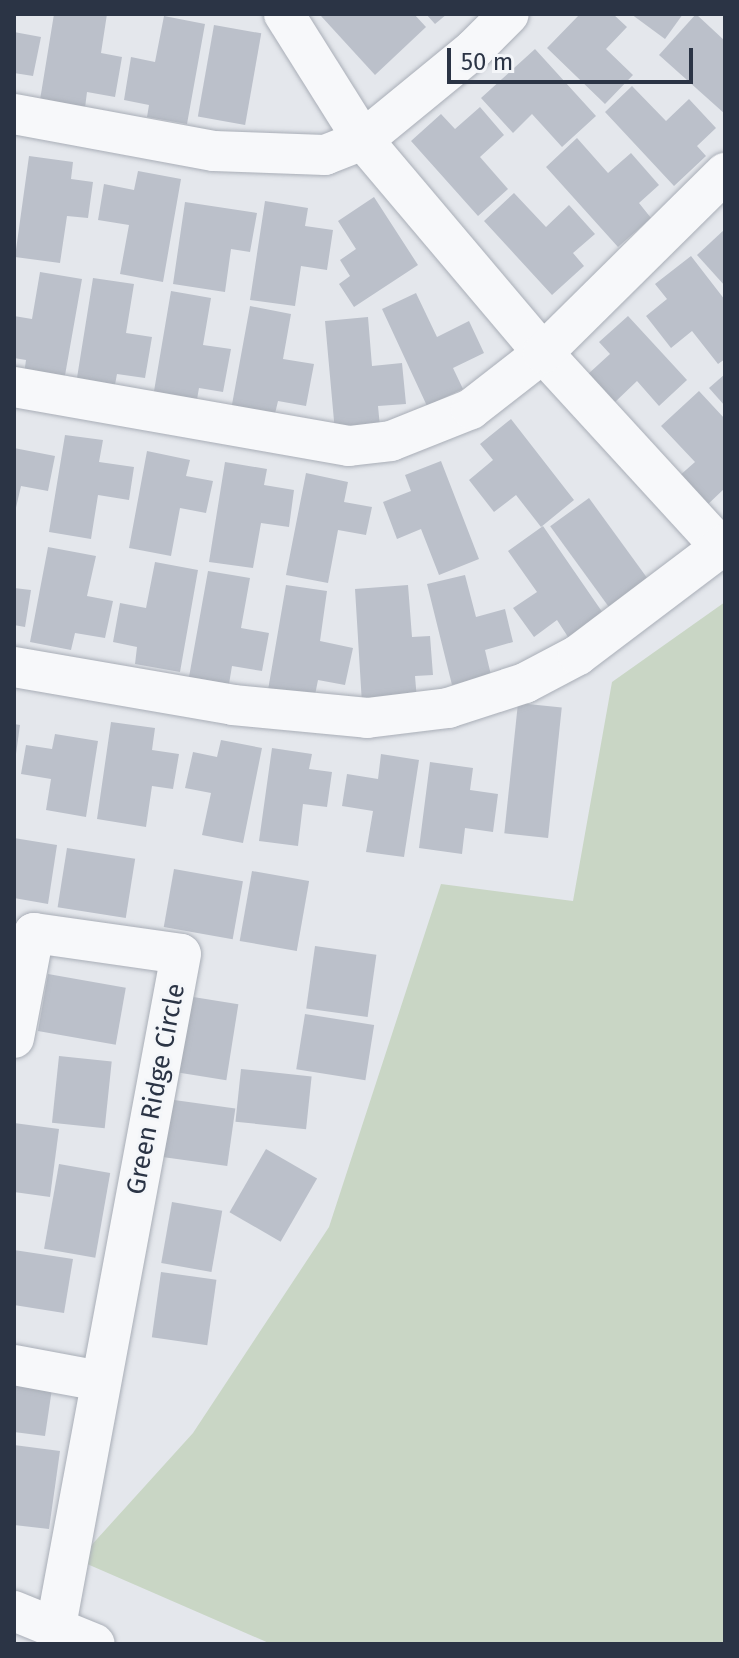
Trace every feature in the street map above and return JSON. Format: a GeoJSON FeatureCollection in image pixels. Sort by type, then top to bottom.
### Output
{"type":"FeatureCollection","features":[{"type":"Feature","properties":{"kind":"street"},"geometry":{"type":"LineString","coordinates":[[14,667],[233,705],[367,718],[448,708],[525,683],[578,655],[723,545],[543,353],[363,140],[284,14]]}},
{"type":"Feature","properties":{"kind":"street"},"geometry":{"type":"LineString","coordinates":[[14,114],[214,151],[325,155],[363,140],[474,49],[509,14]]}},
{"type":"Feature","properties":{"kind":"street"},"geometry":{"type":"LineString","coordinates":[[14,387],[349,446],[391,441],[471,409],[543,353],[725,173]]}},
{"type":"Feature","properties":{"kind":"street","name":"Green Ridge Circle"},"geometry":{"type":"LineString","coordinates":[[14,1038],[34,933],[181,954],[100,1381],[79,1638]]}},
{"type":"Feature","properties":{"kind":"street"},"geometry":{"type":"LineString","coordinates":[[14,1365],[100,1381]]}},
{"type":"Feature","properties":{"kind":"street"},"geometry":{"type":"LineString","coordinates":[[14,1611],[79,1638]]}},
{"type":"Feature","properties":{"kind":"green space"},"geometry":{"type":"Polygon","coordinates":[[[725,602],[725,1644],[271,1644],[78,1560],[193,1433],[329,1227],[441,884],[573,901],[612,682],[725,602]]]}},
{"type":"Feature","properties":{"kind":"building"},"geometry":{"type":"Polygon","coordinates":[[[54,14],[107,14],[101,53],[122,57],[115,97],[87,92],[85,108],[40,100],[54,14]]]}},
{"type":"Feature","properties":{"kind":"building"},"geometry":{"type":"Polygon","coordinates":[[[414,14],[426,27],[375,75],[321,16],[414,14]]]}},
{"type":"Feature","properties":{"kind":"building"},"geometry":{"type":"Polygon","coordinates":[[[426,14],[447,14],[435,24],[426,14]]]}},
{"type":"Feature","properties":{"kind":"building"},"geometry":{"type":"Polygon","coordinates":[[[580,14],[613,14],[627,27],[606,49],[633,75],[605,104],[547,48],[580,14]]]}},
{"type":"Feature","properties":{"kind":"building"},"geometry":{"type":"Polygon","coordinates":[[[631,14],[683,14],[665,39],[631,14]]]}},
{"type":"Feature","properties":{"kind":"building"},"geometry":{"type":"Polygon","coordinates":[[[696,14],[725,41],[725,114],[659,55],[696,14]]]}},
{"type":"Feature","properties":{"kind":"building"},"geometry":{"type":"Polygon","coordinates":[[[164,16],[205,24],[187,124],[147,117],[149,105],[124,100],[131,57],[155,62],[164,16]]]}},
{"type":"Feature","properties":{"kind":"building"},"geometry":{"type":"Polygon","coordinates":[[[214,25],[261,33],[245,125],[198,117],[214,25]]]}},
{"type":"Feature","properties":{"kind":"building"},"geometry":{"type":"Polygon","coordinates":[[[14,32],[41,37],[33,76],[14,73],[14,32]]]}},
{"type":"Feature","properties":{"kind":"building"},"geometry":{"type":"Polygon","coordinates":[[[535,49],[596,116],[562,147],[532,114],[513,133],[481,98],[535,49]]]}},
{"type":"Feature","properties":{"kind":"building"},"geometry":{"type":"Polygon","coordinates":[[[632,86],[666,121],[689,99],[716,128],[697,146],[706,156],[674,186],[605,112],[632,86]]]}},
{"type":"Feature","properties":{"kind":"building"},"geometry":{"type":"Polygon","coordinates":[[[480,107],[504,135],[480,157],[508,189],[478,216],[411,141],[441,114],[455,129],[480,107]]]}},
{"type":"Feature","properties":{"kind":"building"},"geometry":{"type":"Polygon","coordinates":[[[577,138],[608,173],[631,153],[659,185],[639,203],[651,218],[618,247],[546,167],[577,138]]]}},
{"type":"Feature","properties":{"kind":"building"},"geometry":{"type":"Polygon","coordinates":[[[29,156],[73,162],[71,179],[93,182],[88,218],[67,216],[60,263],[15,257],[29,156]]]}},
{"type":"Feature","properties":{"kind":"building"},"geometry":{"type":"Polygon","coordinates":[[[138,171],[181,179],[163,282],[120,274],[129,225],[98,220],[104,184],[134,190],[138,171]]]}},
{"type":"Feature","properties":{"kind":"building"},"geometry":{"type":"Polygon","coordinates":[[[514,193],[546,227],[569,205],[595,234],[573,253],[584,266],[552,295],[484,221],[514,193]]]}},
{"type":"Feature","properties":{"kind":"building"},"geometry":{"type":"Polygon","coordinates":[[[374,197],[418,265],[354,307],[339,284],[350,276],[340,260],[356,249],[338,221],[374,197]]]}},
{"type":"Feature","properties":{"kind":"building"},"geometry":{"type":"Polygon","coordinates":[[[265,201],[308,208],[305,226],[333,230],[327,270],[301,266],[295,306],[250,300],[265,201]]]}},
{"type":"Feature","properties":{"kind":"building"},"geometry":{"type":"Polygon","coordinates":[[[185,202],[257,213],[250,252],[231,249],[225,292],[173,284],[185,202]]]}},
{"type":"Feature","properties":{"kind":"building"},"geometry":{"type":"Polygon","coordinates":[[[725,229],[725,286],[697,255],[725,229]]]}},
{"type":"Feature","properties":{"kind":"building"},"geometry":{"type":"Polygon","coordinates":[[[691,256],[725,300],[725,359],[718,364],[692,331],[671,348],[646,316],[667,299],[655,284],[691,256]]]}},
{"type":"Feature","properties":{"kind":"building"},"geometry":{"type":"Polygon","coordinates":[[[40,272],[82,279],[64,381],[24,374],[26,360],[14,358],[14,316],[32,319],[40,272]]]}},
{"type":"Feature","properties":{"kind":"building"},"geometry":{"type":"Polygon","coordinates":[[[93,278],[134,284],[126,333],[152,337],[145,378],[117,374],[114,390],[76,384],[93,278]]]}},
{"type":"Feature","properties":{"kind":"building"},"geometry":{"type":"Polygon","coordinates":[[[171,291],[211,298],[203,345],[231,349],[223,392],[199,388],[196,405],[153,397],[171,291]]]}},
{"type":"Feature","properties":{"kind":"building"},"geometry":{"type":"Polygon","coordinates":[[[416,293],[437,337],[469,321],[484,353],[453,368],[463,389],[427,406],[382,309],[416,293]]]}},
{"type":"Feature","properties":{"kind":"building"},"geometry":{"type":"Polygon","coordinates":[[[250,306],[291,314],[283,359],[314,364],[306,406],[278,401],[274,418],[231,410],[250,306]]]}},
{"type":"Feature","properties":{"kind":"building"},"geometry":{"type":"Polygon","coordinates":[[[628,316],[687,380],[659,406],[637,381],[613,404],[587,375],[610,354],[599,342],[628,316]]]}},
{"type":"Feature","properties":{"kind":"building"},"geometry":{"type":"Polygon","coordinates":[[[368,317],[372,366],[402,363],[406,404],[378,406],[380,427],[335,432],[325,321],[368,317]]]}},
{"type":"Feature","properties":{"kind":"building"},"geometry":{"type":"Polygon","coordinates":[[[725,374],[725,406],[709,388],[725,374]]]}},
{"type":"Feature","properties":{"kind":"building"},"geometry":{"type":"Polygon","coordinates":[[[699,391],[725,419],[725,488],[705,507],[678,477],[695,462],[661,426],[699,391]]]}},
{"type":"Feature","properties":{"kind":"building"},"geometry":{"type":"Polygon","coordinates":[[[511,419],[574,500],[541,527],[516,495],[494,512],[469,480],[493,460],[480,444],[511,419]]]}},
{"type":"Feature","properties":{"kind":"building"},"geometry":{"type":"Polygon","coordinates":[[[65,435],[103,440],[99,462],[134,467],[129,500],[98,495],[91,539],[49,532],[65,435]]]}},
{"type":"Feature","properties":{"kind":"building"},"geometry":{"type":"Polygon","coordinates":[[[14,448],[55,456],[48,491],[21,486],[15,512],[14,448]]]}},
{"type":"Feature","properties":{"kind":"building"},"geometry":{"type":"Polygon","coordinates":[[[147,451],[190,460],[186,476],[213,481],[206,513],[180,508],[171,556],[129,548],[147,451]]]}},
{"type":"Feature","properties":{"kind":"building"},"geometry":{"type":"Polygon","coordinates":[[[441,461],[479,559],[439,575],[421,529],[397,539],[383,502],[411,491],[405,475],[441,461]]]}},
{"type":"Feature","properties":{"kind":"building"},"geometry":{"type":"Polygon","coordinates":[[[225,462],[267,469],[264,485],[294,490],[289,527],[261,523],[253,568],[209,562],[225,462]]]}},
{"type":"Feature","properties":{"kind":"building"},"geometry":{"type":"Polygon","coordinates":[[[306,473],[348,482],[344,502],[372,507],[366,535],[338,530],[328,583],[286,575],[306,473]]]}},
{"type":"Feature","properties":{"kind":"building"},"geometry":{"type":"Polygon","coordinates":[[[589,498],[650,581],[611,610],[550,526],[589,498]]]}},
{"type":"Feature","properties":{"kind":"building"},"geometry":{"type":"Polygon","coordinates":[[[543,526],[605,616],[570,640],[557,620],[534,637],[513,608],[537,592],[508,551],[543,526]]]}},
{"type":"Feature","properties":{"kind":"building"},"geometry":{"type":"Polygon","coordinates":[[[48,547],[96,556],[87,596],[113,601],[105,638],[75,633],[71,650],[30,642],[48,547]]]}},
{"type":"Feature","properties":{"kind":"building"},"geometry":{"type":"Polygon","coordinates":[[[155,562],[198,570],[180,672],[135,664],[137,647],[113,642],[120,603],[146,608],[155,562]]]}},
{"type":"Feature","properties":{"kind":"building"},"geometry":{"type":"Polygon","coordinates":[[[208,571],[250,578],[241,628],[269,633],[262,671],[232,666],[229,684],[189,677],[208,571]]]}},
{"type":"Feature","properties":{"kind":"building"},"geometry":{"type":"Polygon","coordinates":[[[465,575],[476,617],[505,609],[513,642],[485,650],[491,675],[452,685],[427,584],[465,575]]]}},
{"type":"Feature","properties":{"kind":"building"},"geometry":{"type":"Polygon","coordinates":[[[286,585],[327,591],[320,641],[353,648],[345,685],[318,680],[314,700],[268,690],[286,585]]]}},
{"type":"Feature","properties":{"kind":"building"},"geometry":{"type":"Polygon","coordinates":[[[408,585],[412,637],[430,636],[433,675],[415,676],[417,700],[362,704],[355,589],[408,585]]]}},
{"type":"Feature","properties":{"kind":"building"},"geometry":{"type":"Polygon","coordinates":[[[14,588],[31,590],[25,627],[14,625],[14,588]]]}},
{"type":"Feature","properties":{"kind":"building"},"geometry":{"type":"Polygon","coordinates":[[[518,703],[562,708],[548,838],[504,833],[518,703]]]}},
{"type":"Feature","properties":{"kind":"building"},"geometry":{"type":"Polygon","coordinates":[[[111,722],[155,728],[152,750],[179,754],[173,789],[152,786],[146,827],[97,819],[111,722]]]}},
{"type":"Feature","properties":{"kind":"building"},"geometry":{"type":"Polygon","coordinates":[[[14,724],[20,725],[16,754],[14,753],[14,724]]]}},
{"type":"Feature","properties":{"kind":"building"},"geometry":{"type":"Polygon","coordinates":[[[55,734],[98,741],[86,817],[46,810],[51,779],[21,774],[26,745],[52,749],[55,734]]]}},
{"type":"Feature","properties":{"kind":"building"},"geometry":{"type":"Polygon","coordinates":[[[221,740],[262,748],[243,843],[202,835],[211,793],[185,788],[193,752],[217,757],[221,740]]]}},
{"type":"Feature","properties":{"kind":"building"},"geometry":{"type":"Polygon","coordinates":[[[272,748],[312,754],[309,769],[332,772],[327,807],[303,804],[298,846],[259,841],[272,748]]]}},
{"type":"Feature","properties":{"kind":"building"},"geometry":{"type":"Polygon","coordinates":[[[381,754],[419,760],[404,857],[366,852],[373,811],[342,806],[347,774],[378,779],[381,754]]]}},
{"type":"Feature","properties":{"kind":"building"},"geometry":{"type":"Polygon","coordinates":[[[430,762],[473,768],[470,790],[498,794],[493,832],[465,828],[462,854],[419,848],[430,762]]]}},
{"type":"Feature","properties":{"kind":"building"},"geometry":{"type":"Polygon","coordinates":[[[14,838],[57,845],[48,904],[14,898],[14,838]]]}},
{"type":"Feature","properties":{"kind":"building"},"geometry":{"type":"Polygon","coordinates":[[[67,848],[135,859],[126,918],[58,907],[67,848]]]}},
{"type":"Feature","properties":{"kind":"building"},"geometry":{"type":"Polygon","coordinates":[[[174,869],[243,881],[233,939],[164,927],[174,869]]]}},
{"type":"Feature","properties":{"kind":"building"},"geometry":{"type":"Polygon","coordinates":[[[252,871],[309,881],[297,951],[240,941],[252,871]]]}},
{"type":"Feature","properties":{"kind":"building"},"geometry":{"type":"Polygon","coordinates":[[[315,946],[376,955],[368,1017],[306,1008],[315,946]]]}},
{"type":"Feature","properties":{"kind":"building"},"geometry":{"type":"Polygon","coordinates":[[[48,974],[126,988],[116,1045],[38,1031],[48,974]]]}},
{"type":"Feature","properties":{"kind":"building"},"geometry":{"type":"Polygon","coordinates":[[[187,996],[238,1004],[226,1080],[175,1072],[187,996]]]}},
{"type":"Feature","properties":{"kind":"building"},"geometry":{"type":"Polygon","coordinates":[[[305,1014],[374,1025],[365,1080],[296,1069],[305,1014]]]}},
{"type":"Feature","properties":{"kind":"building"},"geometry":{"type":"Polygon","coordinates":[[[59,1056],[112,1062],[105,1128],[52,1123],[59,1056]]]}},
{"type":"Feature","properties":{"kind":"building"},"geometry":{"type":"Polygon","coordinates":[[[241,1069],[312,1076],[306,1129],[235,1122],[241,1069]]]}},
{"type":"Feature","properties":{"kind":"building"},"geometry":{"type":"Polygon","coordinates":[[[167,1099],[235,1109],[227,1166],[159,1156],[167,1099]]]}},
{"type":"Feature","properties":{"kind":"building"},"geometry":{"type":"Polygon","coordinates":[[[14,1123],[59,1129],[50,1197],[14,1192],[14,1123]]]}},
{"type":"Feature","properties":{"kind":"building"},"geometry":{"type":"Polygon","coordinates":[[[266,1149],[317,1178],[281,1242],[229,1212],[266,1149]]]}},
{"type":"Feature","properties":{"kind":"building"},"geometry":{"type":"Polygon","coordinates":[[[59,1164],[110,1173],[95,1258],[44,1249],[59,1164]]]}},
{"type":"Feature","properties":{"kind":"building"},"geometry":{"type":"Polygon","coordinates":[[[172,1202],[222,1211],[211,1272],[161,1263],[172,1202]]]}},
{"type":"Feature","properties":{"kind":"building"},"geometry":{"type":"Polygon","coordinates":[[[14,1250],[73,1259],[64,1313],[14,1305],[14,1250]]]}},
{"type":"Feature","properties":{"kind":"building"},"geometry":{"type":"Polygon","coordinates":[[[161,1272],[216,1280],[207,1345],[152,1337],[161,1272]]]}},
{"type":"Feature","properties":{"kind":"building"},"geometry":{"type":"Polygon","coordinates":[[[14,1376],[53,1382],[45,1436],[14,1432],[14,1376]]]}},
{"type":"Feature","properties":{"kind":"building"},"geometry":{"type":"Polygon","coordinates":[[[14,1445],[60,1451],[49,1529],[14,1525],[14,1445]]]}}]}
